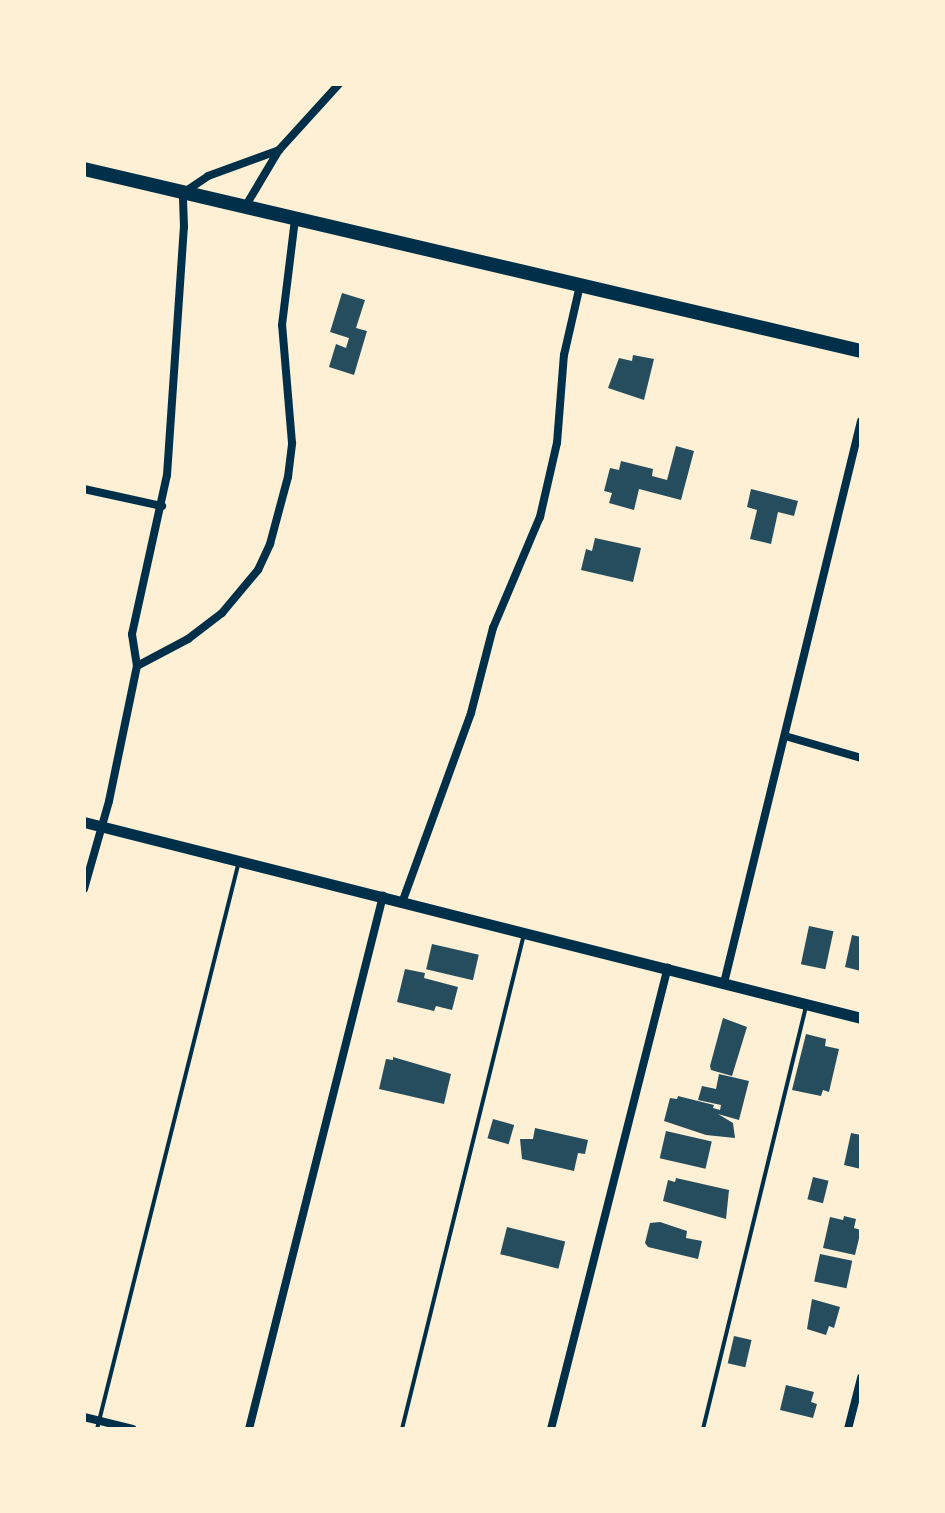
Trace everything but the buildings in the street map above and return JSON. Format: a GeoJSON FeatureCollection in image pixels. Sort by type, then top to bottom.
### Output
{"type":"FeatureCollection","features":[{"type":"Feature","properties":{"kind":"main road"},"geometry":{"type":"LineString","coordinates":[[84,169],[861,351]]}},
{"type":"Feature","properties":{"kind":"street"},"geometry":{"type":"LineString","coordinates":[[245,207],[279,150],[339,84]]}},
{"type":"Feature","properties":{"kind":"street"},"geometry":{"type":"LineString","coordinates":[[84,889],[137,666],[132,634],[162,506],[184,227],[183,193],[208,176],[279,150]]}},
{"type":"Feature","properties":{"kind":"street"},"geometry":{"type":"LineString","coordinates":[[137,666],[188,639],[222,613],[258,570],[270,544],[288,477],[292,443],[282,325],[295,219]]}},
{"type":"Feature","properties":{"kind":"street"},"geometry":{"type":"LineString","coordinates":[[403,900],[467,725],[493,628],[540,517],[557,443],[564,355],[580,285]]}},
{"type":"Feature","properties":{"kind":"street"},"geometry":{"type":"LineString","coordinates":[[724,983],[861,421]]}},
{"type":"Feature","properties":{"kind":"street"},"geometry":{"type":"LineString","coordinates":[[84,489],[162,506]]}},
{"type":"Feature","properties":{"kind":"street"},"geometry":{"type":"LineString","coordinates":[[785,736],[861,758]]}},
{"type":"Feature","properties":{"kind":"street"},"geometry":{"type":"LineString","coordinates":[[84,822],[861,1018]]}},
{"type":"Feature","properties":{"kind":"street"},"geometry":{"type":"LineString","coordinates":[[249,1429],[383,896]]}},
{"type":"Feature","properties":{"kind":"street"},"geometry":{"type":"LineString","coordinates":[[551,1429],[668,968]]}},
{"type":"Feature","properties":{"kind":"street"},"geometry":{"type":"LineString","coordinates":[[848,1429],[861,1378]]}},
{"type":"Feature","properties":{"kind":"street"},"geometry":{"type":"LineString","coordinates":[[84,1417],[98,1425],[133,1429]]}},
{"type":"Feature","properties":{"kind":"lane"},"geometry":{"type":"LineString","coordinates":[[98,1425],[239,859]]}},
{"type":"Feature","properties":{"kind":"lane"},"geometry":{"type":"LineString","coordinates":[[402,1429],[524,932]]}},
{"type":"Feature","properties":{"kind":"lane"},"geometry":{"type":"LineString","coordinates":[[703,1429],[806,1004]]}}]}
